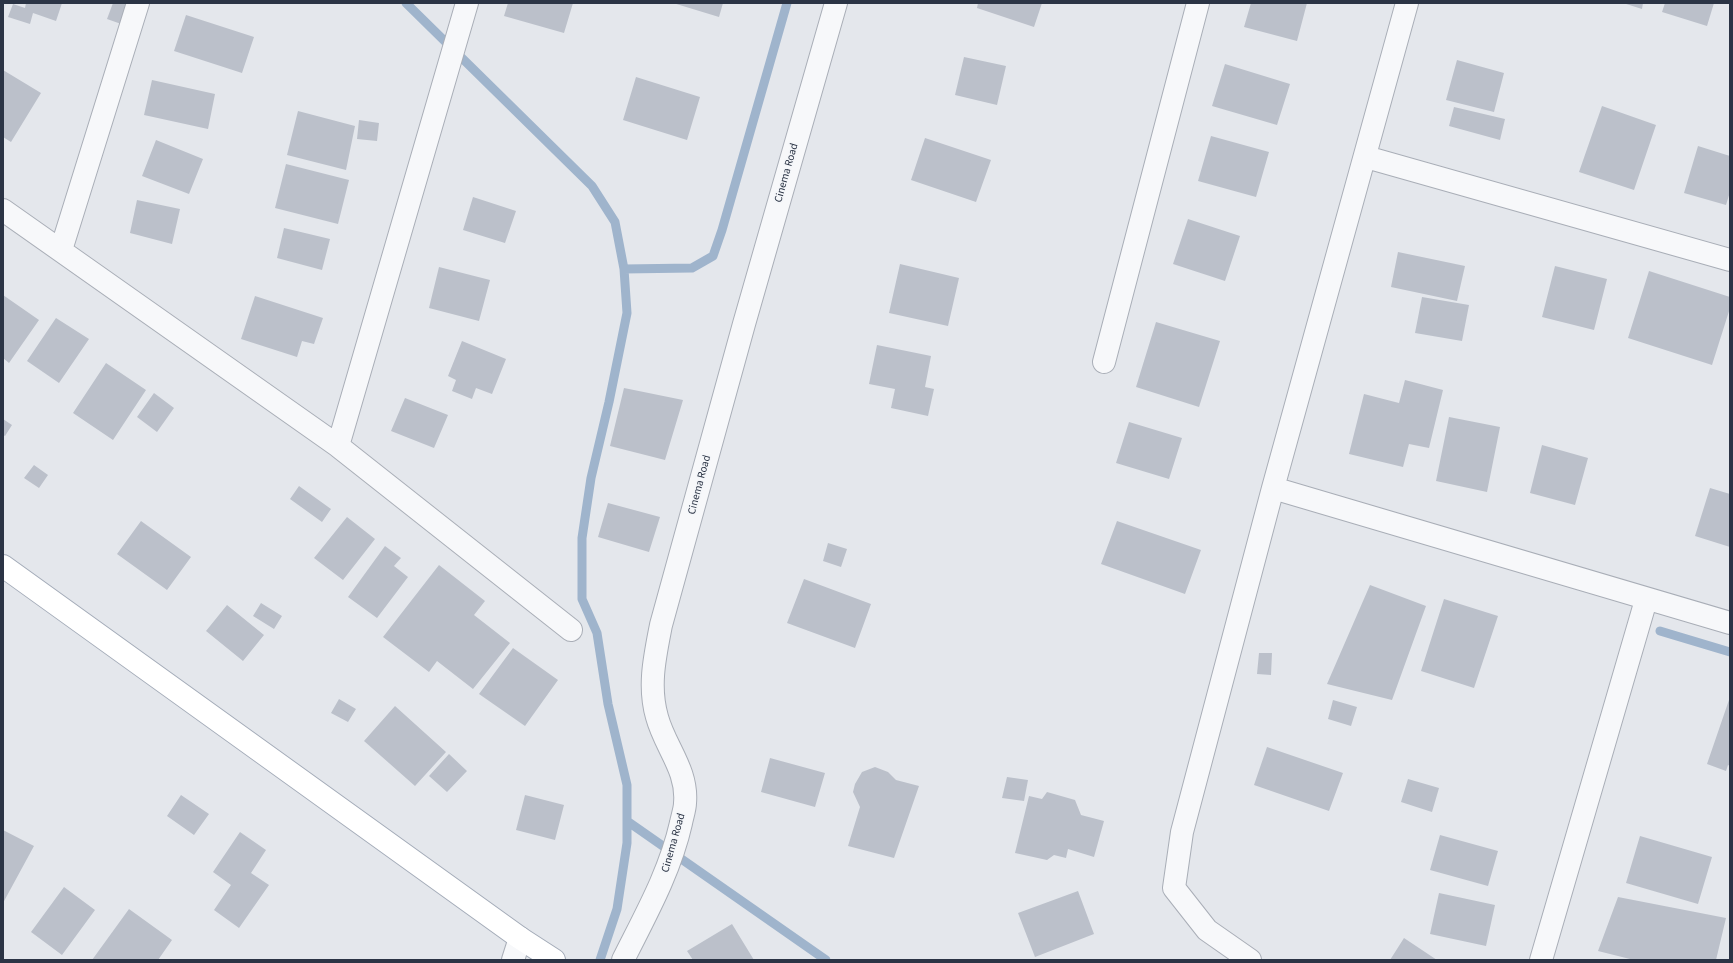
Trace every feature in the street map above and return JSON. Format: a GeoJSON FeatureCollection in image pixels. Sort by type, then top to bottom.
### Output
{"type":"FeatureCollection","features":[{"type":"Feature","properties":{"kind":"main road"},"geometry":{"type":"LineString","coordinates":[[3,566],[520,938],[554,960]]}},
{"type":"Feature","properties":{"kind":"street"},"geometry":{"type":"LineString","coordinates":[[61,250],[138,3]]}},
{"type":"Feature","properties":{"kind":"street","name":"Cinema Road"},"geometry":{"type":"LineString","coordinates":[[623,960],[664,879],[678,836],[685,802],[682,771],[665,740],[656,717],[651,690],[654,659],[661,625],[744,324],[836,3]]}},
{"type":"Feature","properties":{"kind":"street"},"geometry":{"type":"LineString","coordinates":[[1104,362],[1198,3]]}},
{"type":"Feature","properties":{"kind":"street"},"geometry":{"type":"LineString","coordinates":[[1250,960],[1207,930],[1174,888],[1182,832],[1273,488],[1366,156],[1407,3]]}},
{"type":"Feature","properties":{"kind":"street"},"geometry":{"type":"LineString","coordinates":[[338,446],[466,9]]}},
{"type":"Feature","properties":{"kind":"street"},"geometry":{"type":"LineString","coordinates":[[1366,156],[1730,260]]}},
{"type":"Feature","properties":{"kind":"street"},"geometry":{"type":"LineString","coordinates":[[3,210],[338,446],[571,630]]}},
{"type":"Feature","properties":{"kind":"street"},"geometry":{"type":"LineString","coordinates":[[1273,488],[1646,600],[1730,623]]}},
{"type":"Feature","properties":{"kind":"street"},"geometry":{"type":"LineString","coordinates":[[1541,960],[1646,600]]}},
{"type":"Feature","properties":{"kind":"street"},"geometry":{"type":"LineString","coordinates":[[512,960],[520,938]]}},
{"type":"Feature","properties":{"kind":"building"},"geometry":{"type":"Polygon","coordinates":[[[26,3],[62,3],[56,21],[33,13],[30,24],[8,17],[13,4],[25,8],[26,3]]]}},
{"type":"Feature","properties":{"kind":"building"},"geometry":{"type":"Polygon","coordinates":[[[113,3],[128,3],[124,25],[107,19],[113,3]]]}},
{"type":"Feature","properties":{"kind":"building"},"geometry":{"type":"Polygon","coordinates":[[[508,3],[573,3],[564,33],[504,16],[508,3]]]}},
{"type":"Feature","properties":{"kind":"building"},"geometry":{"type":"Polygon","coordinates":[[[673,3],[723,3],[719,17],[673,3]]]}},
{"type":"Feature","properties":{"kind":"building"},"geometry":{"type":"Polygon","coordinates":[[[978,3],[1042,3],[1034,27],[977,8],[978,3]]]}},
{"type":"Feature","properties":{"kind":"building"},"geometry":{"type":"Polygon","coordinates":[[[1251,3],[1307,3],[1297,41],[1244,27],[1251,3]]]}},
{"type":"Feature","properties":{"kind":"building"},"geometry":{"type":"Polygon","coordinates":[[[1623,3],[1643,3],[1642,9],[1623,3]]]}},
{"type":"Feature","properties":{"kind":"building"},"geometry":{"type":"Polygon","coordinates":[[[1665,3],[1714,3],[1707,26],[1662,12],[1665,3]]]}},
{"type":"Feature","properties":{"kind":"building"},"geometry":{"type":"Polygon","coordinates":[[[186,15],[254,37],[242,73],[174,51],[186,15]]]}},
{"type":"Feature","properties":{"kind":"building"},"geometry":{"type":"Polygon","coordinates":[[[964,57],[1006,66],[997,105],[955,95],[964,57]]]}},
{"type":"Feature","properties":{"kind":"building"},"geometry":{"type":"Polygon","coordinates":[[[1457,60],[1504,73],[1494,112],[1446,100],[1457,60]]]}},
{"type":"Feature","properties":{"kind":"building"},"geometry":{"type":"Polygon","coordinates":[[[1225,64],[1290,84],[1277,125],[1212,106],[1225,64]]]}},
{"type":"Feature","properties":{"kind":"building"},"geometry":{"type":"Polygon","coordinates":[[[3,70],[41,93],[11,142],[3,137],[3,70]]]}},
{"type":"Feature","properties":{"kind":"building"},"geometry":{"type":"Polygon","coordinates":[[[636,77],[700,97],[687,140],[623,120],[636,77]]]}},
{"type":"Feature","properties":{"kind":"building"},"geometry":{"type":"Polygon","coordinates":[[[152,80],[215,94],[208,129],[144,115],[152,80]]]}},
{"type":"Feature","properties":{"kind":"building"},"geometry":{"type":"Polygon","coordinates":[[[1602,106],[1656,125],[1634,190],[1579,172],[1602,106]]]}},
{"type":"Feature","properties":{"kind":"building"},"geometry":{"type":"Polygon","coordinates":[[[1454,107],[1505,119],[1500,140],[1449,126],[1454,107]]]}},
{"type":"Feature","properties":{"kind":"building"},"geometry":{"type":"Polygon","coordinates":[[[298,111],[355,126],[346,170],[287,155],[298,111]]]}},
{"type":"Feature","properties":{"kind":"building"},"geometry":{"type":"Polygon","coordinates":[[[359,120],[379,123],[377,141],[357,139],[359,120]]]}},
{"type":"Feature","properties":{"kind":"building"},"geometry":{"type":"Polygon","coordinates":[[[1211,136],[1269,152],[1256,197],[1198,181],[1211,136]]]}},
{"type":"Feature","properties":{"kind":"building"},"geometry":{"type":"Polygon","coordinates":[[[925,138],[991,160],[976,202],[911,180],[925,138]]]}},
{"type":"Feature","properties":{"kind":"building"},"geometry":{"type":"Polygon","coordinates":[[[156,140],[203,159],[189,194],[142,176],[156,140]]]}},
{"type":"Feature","properties":{"kind":"building"},"geometry":{"type":"Polygon","coordinates":[[[1698,146],[1730,156],[1730,192],[1726,205],[1684,193],[1698,146]]]}},
{"type":"Feature","properties":{"kind":"building"},"geometry":{"type":"Polygon","coordinates":[[[286,164],[349,180],[338,224],[275,208],[286,164]]]}},
{"type":"Feature","properties":{"kind":"building"},"geometry":{"type":"Polygon","coordinates":[[[473,197],[516,211],[505,243],[463,230],[473,197]]]}},
{"type":"Feature","properties":{"kind":"building"},"geometry":{"type":"Polygon","coordinates":[[[137,200],[180,209],[172,244],[130,233],[137,200]]]}},
{"type":"Feature","properties":{"kind":"building"},"geometry":{"type":"Polygon","coordinates":[[[1188,219],[1240,236],[1225,281],[1173,264],[1188,219]]]}},
{"type":"Feature","properties":{"kind":"building"},"geometry":{"type":"Polygon","coordinates":[[[284,228],[330,239],[322,270],[277,258],[284,228]]]}},
{"type":"Feature","properties":{"kind":"building"},"geometry":{"type":"Polygon","coordinates":[[[1398,252],[1465,266],[1457,301],[1391,287],[1398,252]]]}},
{"type":"Feature","properties":{"kind":"building"},"geometry":{"type":"Polygon","coordinates":[[[900,264],[959,278],[948,326],[889,313],[900,264]]]}},
{"type":"Feature","properties":{"kind":"building"},"geometry":{"type":"Polygon","coordinates":[[[1555,266],[1607,279],[1594,330],[1542,317],[1555,266]]]}},
{"type":"Feature","properties":{"kind":"building"},"geometry":{"type":"Polygon","coordinates":[[[439,267],[490,280],[479,321],[429,308],[439,267]]]}},
{"type":"Feature","properties":{"kind":"building"},"geometry":{"type":"Polygon","coordinates":[[[1649,271],[1730,297],[1730,308],[1712,365],[1628,338],[1649,271]]]}},
{"type":"Feature","properties":{"kind":"building"},"geometry":{"type":"Polygon","coordinates":[[[3,295],[39,320],[9,363],[3,358],[3,295]]]}},
{"type":"Feature","properties":{"kind":"building"},"geometry":{"type":"Polygon","coordinates":[[[255,296],[323,318],[314,344],[302,341],[297,357],[241,339],[255,296]]]}},
{"type":"Feature","properties":{"kind":"building"},"geometry":{"type":"Polygon","coordinates":[[[1422,297],[1469,305],[1462,341],[1415,333],[1422,297]]]}},
{"type":"Feature","properties":{"kind":"building"},"geometry":{"type":"Polygon","coordinates":[[[56,318],[89,339],[59,383],[27,361],[56,318]]]}},
{"type":"Feature","properties":{"kind":"building"},"geometry":{"type":"Polygon","coordinates":[[[1156,322],[1220,341],[1199,407],[1136,387],[1156,322]]]}},
{"type":"Feature","properties":{"kind":"building"},"geometry":{"type":"Polygon","coordinates":[[[462,341],[506,359],[492,394],[476,388],[472,399],[452,391],[456,380],[448,376],[462,341]]]}},
{"type":"Feature","properties":{"kind":"building"},"geometry":{"type":"Polygon","coordinates":[[[877,345],[931,356],[925,387],[934,389],[928,416],[891,408],[895,389],[869,384],[877,345]]]}},
{"type":"Feature","properties":{"kind":"building"},"geometry":{"type":"Polygon","coordinates":[[[106,363],[146,390],[113,440],[73,413],[106,363]]]}},
{"type":"Feature","properties":{"kind":"building"},"geometry":{"type":"Polygon","coordinates":[[[1405,380],[1443,390],[1429,448],[1409,444],[1403,467],[1349,454],[1364,394],[1399,403],[1405,380]]]}},
{"type":"Feature","properties":{"kind":"building"},"geometry":{"type":"Polygon","coordinates":[[[624,388],[683,400],[665,460],[610,446],[624,388]]]}},
{"type":"Feature","properties":{"kind":"building"},"geometry":{"type":"Polygon","coordinates":[[[154,393],[174,408],[157,432],[137,417],[154,393]]]}},
{"type":"Feature","properties":{"kind":"building"},"geometry":{"type":"Polygon","coordinates":[[[405,398],[448,415],[434,448],[391,431],[405,398]]]}},
{"type":"Feature","properties":{"kind":"building"},"geometry":{"type":"Polygon","coordinates":[[[1449,417],[1500,427],[1487,492],[1436,481],[1449,417]]]}},
{"type":"Feature","properties":{"kind":"building"},"geometry":{"type":"Polygon","coordinates":[[[3,419],[12,425],[5,436],[3,435],[3,419]]]}},
{"type":"Feature","properties":{"kind":"building"},"geometry":{"type":"Polygon","coordinates":[[[1129,422],[1182,438],[1169,479],[1116,463],[1129,422]]]}},
{"type":"Feature","properties":{"kind":"building"},"geometry":{"type":"Polygon","coordinates":[[[1542,445],[1588,458],[1575,505],[1530,493],[1542,445]]]}},
{"type":"Feature","properties":{"kind":"building"},"geometry":{"type":"Polygon","coordinates":[[[34,465],[48,475],[39,488],[24,478],[34,465]]]}},
{"type":"Feature","properties":{"kind":"building"},"geometry":{"type":"Polygon","coordinates":[[[299,486],[331,509],[322,522],[290,499],[299,486]]]}},
{"type":"Feature","properties":{"kind":"building"},"geometry":{"type":"Polygon","coordinates":[[[1710,488],[1730,494],[1730,547],[1695,536],[1710,488]]]}},
{"type":"Feature","properties":{"kind":"building"},"geometry":{"type":"Polygon","coordinates":[[[608,503],[660,517],[649,552],[598,537],[608,503]]]}},
{"type":"Feature","properties":{"kind":"building"},"geometry":{"type":"Polygon","coordinates":[[[347,517],[375,539],[343,580],[314,558],[347,517]]]}},
{"type":"Feature","properties":{"kind":"building"},"geometry":{"type":"Polygon","coordinates":[[[141,521],[191,557],[167,590],[117,554],[141,521]]]}},
{"type":"Feature","properties":{"kind":"building"},"geometry":{"type":"Polygon","coordinates":[[[1117,521],[1201,550],[1185,594],[1101,564],[1117,521]]]}},
{"type":"Feature","properties":{"kind":"building"},"geometry":{"type":"Polygon","coordinates":[[[828,543],[847,549],[841,567],[823,561],[828,543]]]}},
{"type":"Feature","properties":{"kind":"building"},"geometry":{"type":"Polygon","coordinates":[[[385,546],[401,558],[394,566],[408,577],[377,618],[348,597],[385,546]]]}},
{"type":"Feature","properties":{"kind":"building"},"geometry":{"type":"Polygon","coordinates":[[[439,565],[485,601],[474,615],[510,643],[473,689],[437,661],[429,672],[383,637],[439,565]]]}},
{"type":"Feature","properties":{"kind":"building"},"geometry":{"type":"Polygon","coordinates":[[[804,579],[871,604],[855,648],[787,623],[804,579]]]}},
{"type":"Feature","properties":{"kind":"building"},"geometry":{"type":"Polygon","coordinates":[[[1370,585],[1426,606],[1392,700],[1327,684],[1370,585]]]}},
{"type":"Feature","properties":{"kind":"building"},"geometry":{"type":"Polygon","coordinates":[[[1444,599],[1498,616],[1474,688],[1421,671],[1444,599]]]}},
{"type":"Feature","properties":{"kind":"building"},"geometry":{"type":"Polygon","coordinates":[[[261,603],[282,616],[274,629],[253,616],[261,603]]]}},
{"type":"Feature","properties":{"kind":"building"},"geometry":{"type":"Polygon","coordinates":[[[227,605],[264,635],[243,661],[206,631],[227,605]]]}},
{"type":"Feature","properties":{"kind":"building"},"geometry":{"type":"Polygon","coordinates":[[[513,648],[558,680],[525,726],[479,694],[513,648]]]}},
{"type":"Feature","properties":{"kind":"building"},"geometry":{"type":"Polygon","coordinates":[[[1259,653],[1272,653],[1271,675],[1257,674],[1259,653]]]}},
{"type":"Feature","properties":{"kind":"building"},"geometry":{"type":"Polygon","coordinates":[[[1730,697],[1730,766],[1728,765],[1726,771],[1707,764],[1730,697]]]}},
{"type":"Feature","properties":{"kind":"building"},"geometry":{"type":"Polygon","coordinates":[[[339,699],[356,709],[348,722],[331,713],[339,699]]]}},
{"type":"Feature","properties":{"kind":"building"},"geometry":{"type":"Polygon","coordinates":[[[1333,700],[1357,707],[1351,726],[1328,719],[1333,700]]]}},
{"type":"Feature","properties":{"kind":"building"},"geometry":{"type":"Polygon","coordinates":[[[395,706],[446,752],[415,786],[364,741],[395,706]]]}},
{"type":"Feature","properties":{"kind":"building"},"geometry":{"type":"Polygon","coordinates":[[[1267,747],[1343,773],[1329,811],[1254,785],[1267,747]]]}},
{"type":"Feature","properties":{"kind":"building"},"geometry":{"type":"Polygon","coordinates":[[[449,754],[467,771],[447,792],[429,776],[449,754]]]}},
{"type":"Feature","properties":{"kind":"building"},"geometry":{"type":"Polygon","coordinates":[[[770,758],[825,773],[815,807],[761,792],[770,758]]]}},
{"type":"Feature","properties":{"kind":"building"},"geometry":{"type":"Polygon","coordinates":[[[875,767],[888,772],[896,780],[919,786],[894,858],[848,846],[860,807],[853,792],[855,784],[862,772],[875,767]]]}},
{"type":"Feature","properties":{"kind":"building"},"geometry":{"type":"Polygon","coordinates":[[[1007,777],[1028,780],[1024,801],[1002,798],[1007,777]]]}},
{"type":"Feature","properties":{"kind":"building"},"geometry":{"type":"Polygon","coordinates":[[[1408,779],[1439,788],[1432,812],[1401,802],[1408,779]]]}},
{"type":"Feature","properties":{"kind":"building"},"geometry":{"type":"Polygon","coordinates":[[[1047,792],[1075,800],[1081,815],[1104,821],[1094,857],[1068,849],[1066,858],[1054,855],[1047,860],[1015,853],[1029,796],[1042,799],[1047,792]]]}},
{"type":"Feature","properties":{"kind":"building"},"geometry":{"type":"Polygon","coordinates":[[[181,795],[209,814],[194,835],[167,816],[181,795]]]}},
{"type":"Feature","properties":{"kind":"building"},"geometry":{"type":"Polygon","coordinates":[[[525,795],[564,805],[555,840],[516,830],[525,795]]]}},
{"type":"Feature","properties":{"kind":"building"},"geometry":{"type":"Polygon","coordinates":[[[3,830],[34,846],[3,903],[3,830]]]}},
{"type":"Feature","properties":{"kind":"building"},"geometry":{"type":"Polygon","coordinates":[[[240,832],[266,850],[251,873],[269,885],[239,928],[214,910],[231,885],[213,872],[240,832]]]}},
{"type":"Feature","properties":{"kind":"building"},"geometry":{"type":"Polygon","coordinates":[[[1440,835],[1498,851],[1488,886],[1430,870],[1440,835]]]}},
{"type":"Feature","properties":{"kind":"building"},"geometry":{"type":"Polygon","coordinates":[[[1640,836],[1712,857],[1698,904],[1626,883],[1640,836]]]}},
{"type":"Feature","properties":{"kind":"building"},"geometry":{"type":"Polygon","coordinates":[[[64,887],[95,910],[62,955],[31,932],[64,887]]]}},
{"type":"Feature","properties":{"kind":"building"},"geometry":{"type":"Polygon","coordinates":[[[1078,891],[1094,934],[1035,957],[1018,913],[1078,891]]]}},
{"type":"Feature","properties":{"kind":"building"},"geometry":{"type":"Polygon","coordinates":[[[1439,893],[1495,905],[1486,946],[1430,934],[1439,893]]]}},
{"type":"Feature","properties":{"kind":"building"},"geometry":{"type":"Polygon","coordinates":[[[1618,897],[1726,918],[1716,960],[1634,960],[1598,951],[1618,897]]]}},
{"type":"Feature","properties":{"kind":"building"},"geometry":{"type":"Polygon","coordinates":[[[129,909],[172,940],[158,960],[92,960],[129,909]]]}},
{"type":"Feature","properties":{"kind":"building"},"geometry":{"type":"Polygon","coordinates":[[[732,924],[754,960],[693,960],[687,951],[732,924]]]}},
{"type":"Feature","properties":{"kind":"building"},"geometry":{"type":"Polygon","coordinates":[[[1404,938],[1437,960],[1390,960],[1404,938]]]}},
{"type":"Feature","properties":{"kind":"waterway"},"geometry":{"type":"LineString","coordinates":[[406,3],[592,186],[615,222],[624,269],[627,313],[609,402],[591,478],[582,538],[582,599],[597,633],[608,704],[627,785],[627,843],[617,909],[600,960]]}},
{"type":"Feature","properties":{"kind":"waterway"},"geometry":{"type":"LineString","coordinates":[[624,269],[692,268],[713,256],[722,230],[787,3]]}},
{"type":"Feature","properties":{"kind":"waterway"},"geometry":{"type":"LineString","coordinates":[[1660,631],[1730,652]]}},
{"type":"Feature","properties":{"kind":"waterway"},"geometry":{"type":"LineString","coordinates":[[627,821],[826,960]]}}]}
